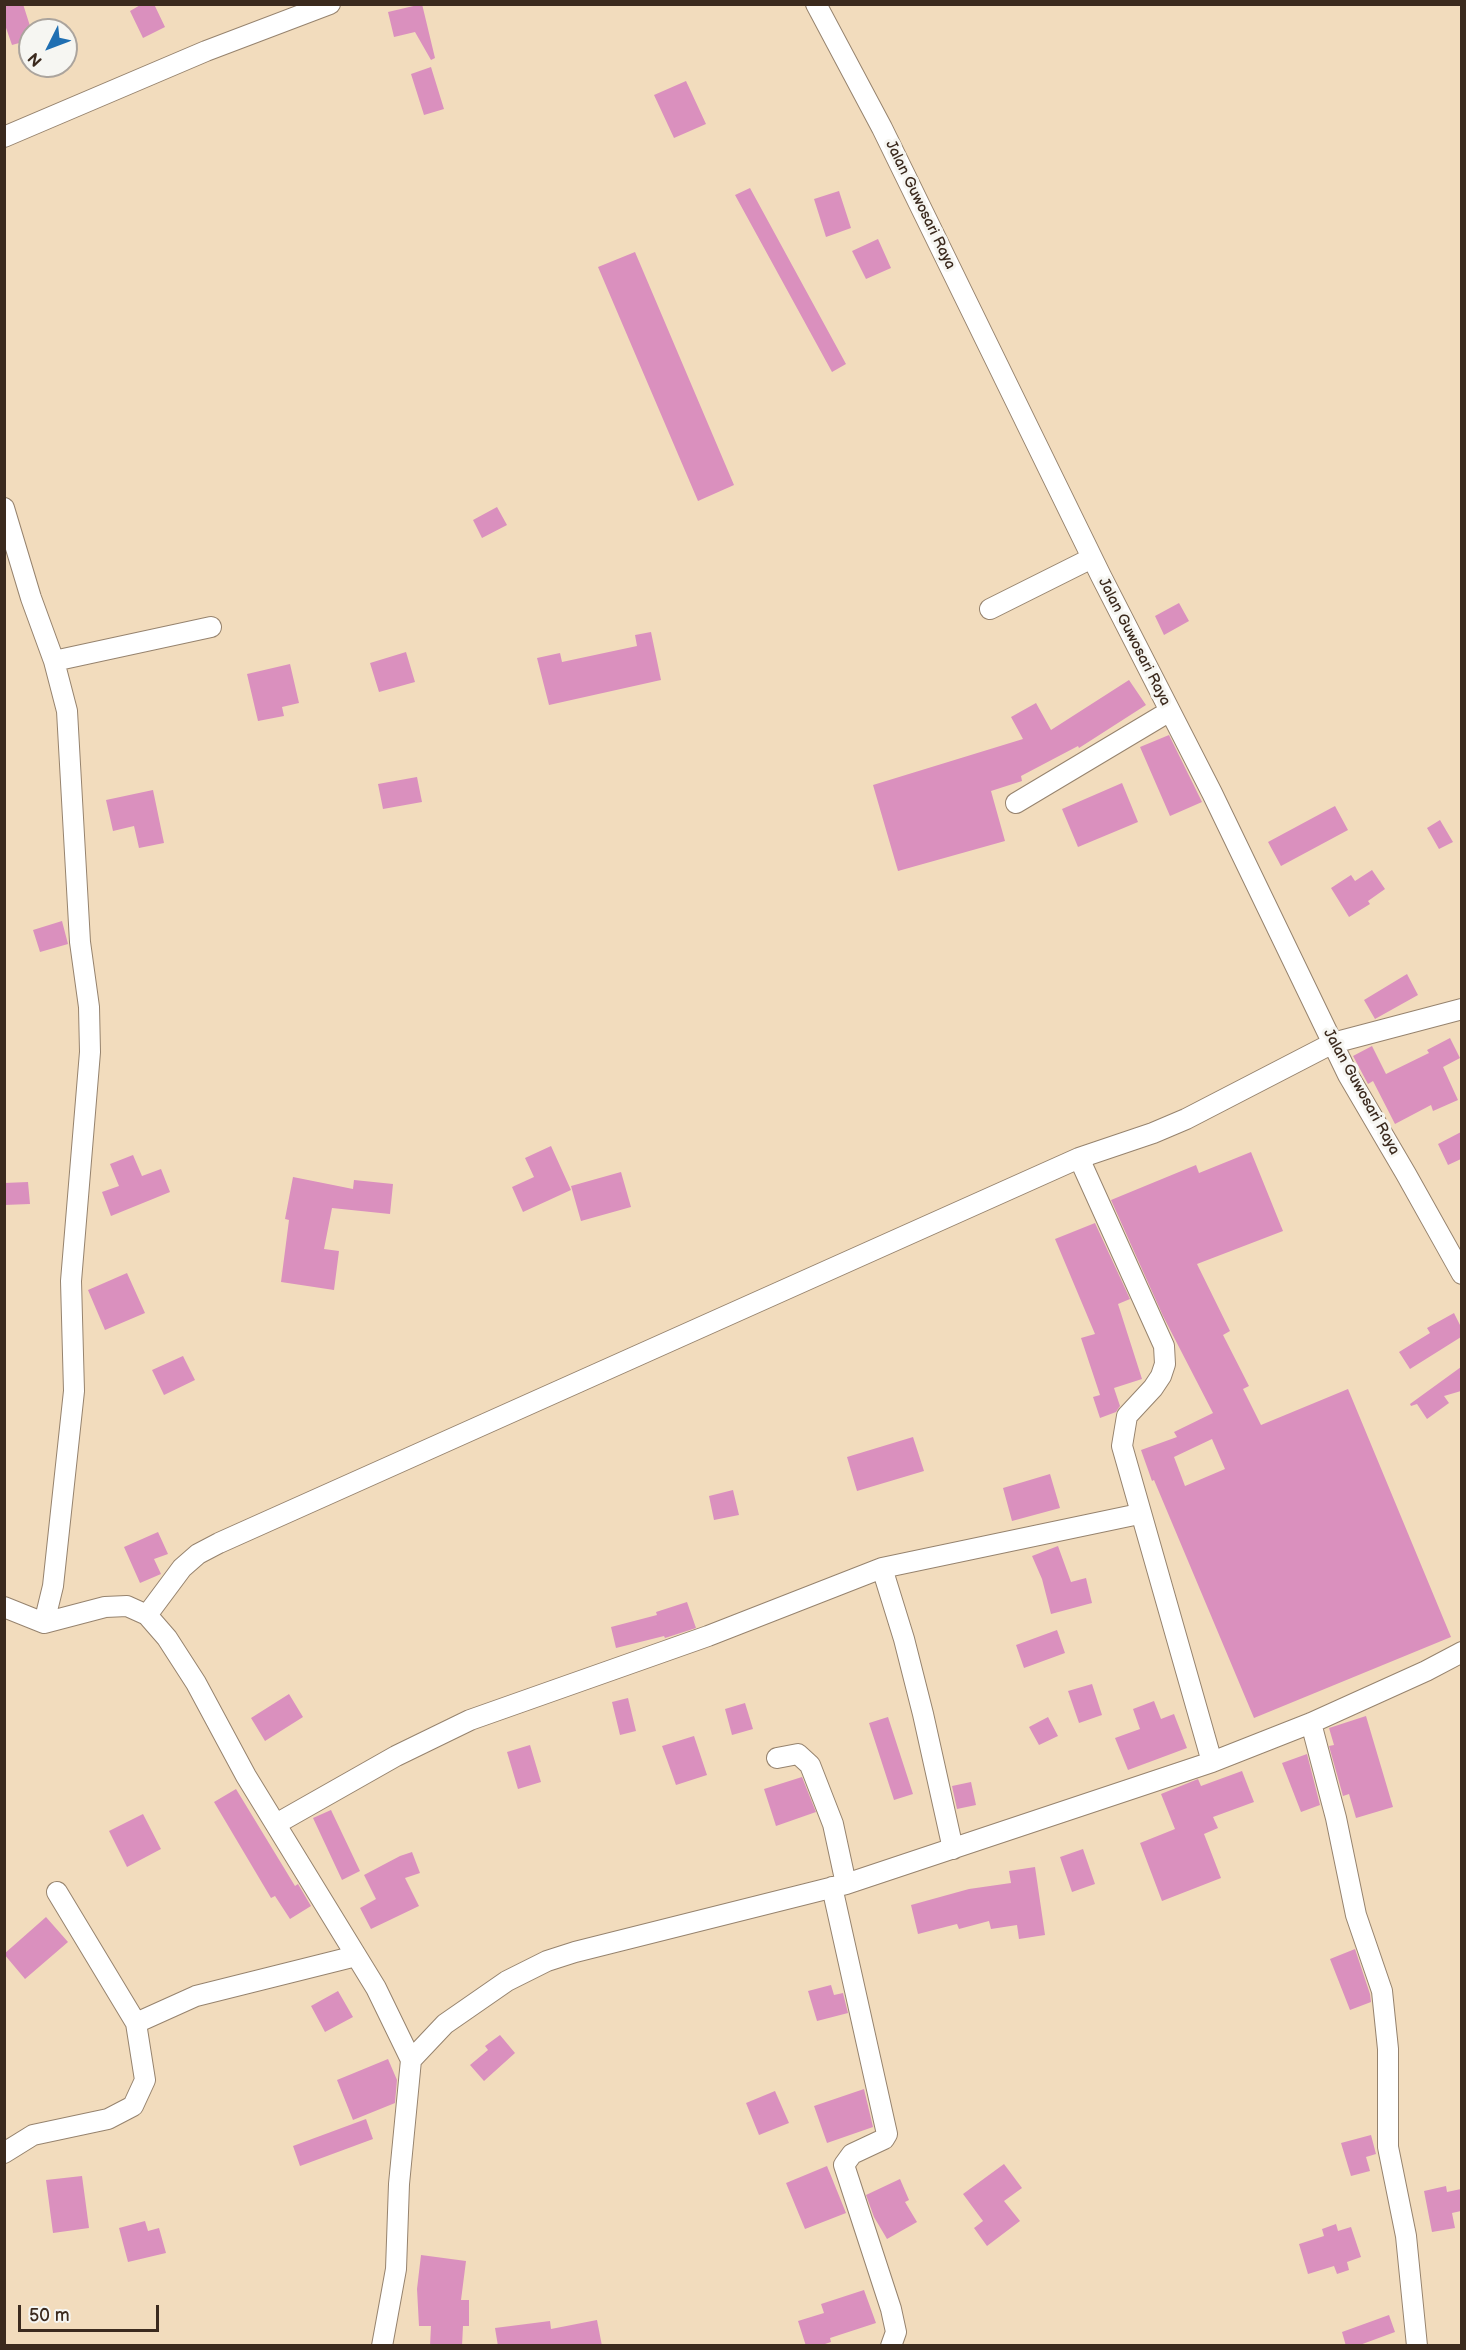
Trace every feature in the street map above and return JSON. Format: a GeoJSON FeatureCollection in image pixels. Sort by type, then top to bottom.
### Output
{"type":"FeatureCollection","features":[{"type":"Feature","properties":{"kind":"street"},"geometry":{"type":"LineString","coordinates":[[4,137],[206,51],[330,4]]}},
{"type":"Feature","properties":{"kind":"street","name":"Jalan Guwosari Raya"},"geometry":{"type":"LineString","coordinates":[[816,4],[882,128],[1348,1075],[1461,1274]]}},
{"type":"Feature","properties":{"kind":"street"},"geometry":{"type":"LineString","coordinates":[[4,508],[31,598],[54,661],[67,711],[80,942],[89,1007],[90,1052],[71,1281],[74,1391],[53,1586],[44,1623]]}},
{"type":"Feature","properties":{"kind":"street"},"geometry":{"type":"LineString","coordinates":[[990,609],[1092,558]]}},
{"type":"Feature","properties":{"kind":"street"},"geometry":{"type":"LineString","coordinates":[[54,661],[211,627]]}},
{"type":"Feature","properties":{"kind":"street"},"geometry":{"type":"LineString","coordinates":[[1016,803],[1170,711]]}},
{"type":"Feature","properties":{"kind":"street"},"geometry":{"type":"LineString","coordinates":[[147,1615],[182,1568],[198,1554],[219,1543],[1079,1158],[1153,1133],[1212,1107],[1333,1043],[1461,1009]]}},
{"type":"Feature","properties":{"kind":"street"},"geometry":{"type":"LineString","coordinates":[[1079,1158],[1164,1346],[1165,1364],[1161,1376],[1127,1416],[1122,1446],[1139,1514],[1173,1621],[1212,1762]]}},
{"type":"Feature","properties":{"kind":"street"},"geometry":{"type":"LineString","coordinates":[[276,1824],[396,1756],[470,1720],[708,1636],[882,1568],[1139,1514]]}},
{"type":"Feature","properties":{"kind":"street"},"geometry":{"type":"LineString","coordinates":[[882,1568],[904,1639],[923,1714],[953,1849]]}},
{"type":"Feature","properties":{"kind":"street"},"geometry":{"type":"LineString","coordinates":[[4,1607],[44,1623],[105,1607],[127,1606],[147,1615],[167,1638],[196,1683],[246,1776],[376,1988],[411,2060],[399,2184],[396,2269],[382,2346]]}},
{"type":"Feature","properties":{"kind":"street"},"geometry":{"type":"LineString","coordinates":[[411,2060],[446,2024],[477,2000],[507,1981],[547,1961],[839,1885],[1212,1762],[1311,1723],[1426,1671],[1461,1652]]}},
{"type":"Feature","properties":{"kind":"street"},"geometry":{"type":"LineString","coordinates":[[1311,1723],[1336,1818],[1356,1915],[1382,1991],[1388,2049],[1388,2147],[1406,2236],[1417,2346]]}},
{"type":"Feature","properties":{"kind":"street"},"geometry":{"type":"LineString","coordinates":[[777,1758],[798,1754],[810,1765],[833,1824],[839,1885],[887,2134],[884,2139],[852,2154],[844,2164],[891,2309],[896,2332],[891,2346]]}},
{"type":"Feature","properties":{"kind":"street"},"geometry":{"type":"LineString","coordinates":[[4,2153],[33,2135],[108,2119],[133,2106],[145,2080],[136,2023],[57,1892]]}},
{"type":"Feature","properties":{"kind":"street"},"geometry":{"type":"LineString","coordinates":[[136,2023],[196,1996],[356,1956]]}},
{"type":"Feature","properties":{"kind":"building"},"geometry":{"type":"Polygon","coordinates":[[[4,4],[23,4],[27,18],[18,18],[18,43],[12,45],[4,22],[4,4]]]}},
{"type":"Feature","properties":{"kind":"building"},"geometry":{"type":"Polygon","coordinates":[[[142,4],[154,4],[165,27],[143,38],[130,11],[142,4]]]}},
{"type":"Feature","properties":{"kind":"building"},"geometry":{"type":"Polygon","coordinates":[[[422,4],[435,58],[431,60],[415,32],[394,37],[388,12],[422,4]]]}},
{"type":"Feature","properties":{"kind":"building"},"geometry":{"type":"Polygon","coordinates":[[[431,67],[444,109],[424,115],[411,74],[431,67]]]}},
{"type":"Feature","properties":{"kind":"building"},"geometry":{"type":"Polygon","coordinates":[[[686,81],[706,124],[674,138],[654,95],[686,81]]]}},
{"type":"Feature","properties":{"kind":"building"},"geometry":{"type":"Polygon","coordinates":[[[750,188],[846,364],[832,372],[735,195],[750,188]]]}},
{"type":"Feature","properties":{"kind":"building"},"geometry":{"type":"Polygon","coordinates":[[[839,191],[851,228],[826,237],[814,199],[839,191]]]}},
{"type":"Feature","properties":{"kind":"building"},"geometry":{"type":"Polygon","coordinates":[[[878,239],[891,268],[866,279],[852,251],[878,239]]]}},
{"type":"Feature","properties":{"kind":"building"},"geometry":{"type":"Polygon","coordinates":[[[635,252],[734,485],[698,501],[598,267],[635,252]]]}},
{"type":"Feature","properties":{"kind":"building"},"geometry":{"type":"Polygon","coordinates":[[[497,507],[507,525],[482,538],[473,520],[497,507]]]}},
{"type":"Feature","properties":{"kind":"building"},"geometry":{"type":"Polygon","coordinates":[[[1179,603],[1189,621],[1164,635],[1155,616],[1179,603]]]}},
{"type":"Feature","properties":{"kind":"building"},"geometry":{"type":"Polygon","coordinates":[[[651,632],[661,680],[549,705],[537,658],[560,653],[562,662],[637,646],[635,635],[651,632]]]}},
{"type":"Feature","properties":{"kind":"building"},"geometry":{"type":"Polygon","coordinates":[[[406,652],[415,682],[379,692],[370,663],[406,652]]]}},
{"type":"Feature","properties":{"kind":"building"},"geometry":{"type":"Polygon","coordinates":[[[290,664],[299,703],[282,707],[284,716],[258,721],[247,674],[290,664]]]}},
{"type":"Feature","properties":{"kind":"building"},"geometry":{"type":"Polygon","coordinates":[[[1129,680],[1146,705],[1079,748],[1078,746],[1021,776],[1022,781],[991,791],[1005,841],[898,871],[873,785],[1023,739],[1011,717],[1036,703],[1051,730],[1129,680]]]}},
{"type":"Feature","properties":{"kind":"building"},"geometry":{"type":"Polygon","coordinates":[[[1169,735],[1202,802],[1170,816],[1140,747],[1169,735]]]}},
{"type":"Feature","properties":{"kind":"building"},"geometry":{"type":"Polygon","coordinates":[[[417,777],[422,802],[383,809],[378,784],[417,777]]]}},
{"type":"Feature","properties":{"kind":"building"},"geometry":{"type":"Polygon","coordinates":[[[1122,783],[1138,822],[1078,847],[1062,809],[1122,783]]]}},
{"type":"Feature","properties":{"kind":"building"},"geometry":{"type":"Polygon","coordinates":[[[153,790],[164,843],[139,848],[134,826],[113,831],[106,800],[153,790]]]}},
{"type":"Feature","properties":{"kind":"building"},"geometry":{"type":"Polygon","coordinates":[[[1335,806],[1348,830],[1281,866],[1268,842],[1335,806]]]}},
{"type":"Feature","properties":{"kind":"building"},"geometry":{"type":"Polygon","coordinates":[[[1440,820],[1453,842],[1439,849],[1427,828],[1440,820]]]}},
{"type":"Feature","properties":{"kind":"building"},"geometry":{"type":"Polygon","coordinates":[[[1372,870],[1385,889],[1368,901],[1370,904],[1349,917],[1331,888],[1351,875],[1355,881],[1372,870]]]}},
{"type":"Feature","properties":{"kind":"building"},"geometry":{"type":"Polygon","coordinates":[[[62,921],[68,944],[40,952],[33,930],[62,921]]]}},
{"type":"Feature","properties":{"kind":"building"},"geometry":{"type":"Polygon","coordinates":[[[1407,974],[1418,995],[1375,1019],[1364,1000],[1407,974]]]}},
{"type":"Feature","properties":{"kind":"building"},"geometry":{"type":"Polygon","coordinates":[[[1450,1038],[1460,1058],[1443,1067],[1458,1100],[1433,1111],[1431,1105],[1395,1124],[1373,1081],[1368,1084],[1353,1056],[1372,1046],[1386,1074],[1429,1053],[1427,1050],[1450,1038]]]}},
{"type":"Feature","properties":{"kind":"building"},"geometry":{"type":"Polygon","coordinates":[[[1461,1132],[1461,1159],[1448,1165],[1438,1144],[1461,1132]]]}},
{"type":"Feature","properties":{"kind":"building"},"geometry":{"type":"Polygon","coordinates":[[[551,1146],[571,1190],[523,1212],[512,1187],[534,1177],[525,1158],[551,1146]]]}},
{"type":"Feature","properties":{"kind":"building"},"geometry":{"type":"Polygon","coordinates":[[[1251,1152],[1283,1231],[1197,1264],[1230,1331],[1223,1335],[1249,1386],[1243,1389],[1261,1425],[1348,1389],[1451,1637],[1254,1718],[1154,1480],[1152,1481],[1141,1450],[1177,1437],[1174,1432],[1213,1413],[1163,1316],[1111,1200],[1196,1165],[1199,1173],[1251,1152]],[[1212,1439],[1174,1457],[1185,1486],[1225,1469],[1212,1439]]]}},
{"type":"Feature","properties":{"kind":"building"},"geometry":{"type":"Polygon","coordinates":[[[133,1155],[142,1176],[161,1169],[170,1192],[111,1216],[102,1192],[119,1186],[110,1164],[133,1155]]]}},
{"type":"Feature","properties":{"kind":"building"},"geometry":{"type":"Polygon","coordinates":[[[621,1172],[631,1207],[581,1221],[571,1186],[621,1172]]]}},
{"type":"Feature","properties":{"kind":"building"},"geometry":{"type":"Polygon","coordinates":[[[293,1177],[353,1189],[354,1180],[393,1184],[390,1214],[332,1208],[324,1249],[339,1251],[334,1290],[281,1282],[289,1220],[285,1219],[293,1177]]]}},
{"type":"Feature","properties":{"kind":"building"},"geometry":{"type":"Polygon","coordinates":[[[28,1182],[30,1204],[4,1205],[4,1183],[28,1182]]]}},
{"type":"Feature","properties":{"kind":"building"},"geometry":{"type":"Polygon","coordinates":[[[1095,1223],[1130,1299],[1118,1304],[1142,1379],[1114,1388],[1120,1406],[1116,1412],[1100,1418],[1093,1397],[1100,1395],[1081,1338],[1095,1334],[1055,1239],[1095,1223]]]}},
{"type":"Feature","properties":{"kind":"building"},"geometry":{"type":"Polygon","coordinates":[[[127,1273],[145,1313],[105,1330],[88,1290],[127,1273]]]}},
{"type":"Feature","properties":{"kind":"building"},"geometry":{"type":"Polygon","coordinates":[[[1454,1313],[1461,1327],[1461,1337],[1410,1369],[1399,1352],[1430,1333],[1427,1328],[1454,1313]]]}},
{"type":"Feature","properties":{"kind":"building"},"geometry":{"type":"Polygon","coordinates":[[[183,1356],[195,1380],[164,1395],[152,1370],[183,1356]]]}},
{"type":"Feature","properties":{"kind":"building"},"geometry":{"type":"Polygon","coordinates":[[[1461,1367],[1461,1391],[1444,1396],[1449,1403],[1427,1419],[1417,1404],[1411,1406],[1410,1404],[1461,1367]]]}},
{"type":"Feature","properties":{"kind":"building"},"geometry":{"type":"Polygon","coordinates":[[[913,1437],[924,1471],[857,1491],[847,1457],[913,1437]]]}},
{"type":"Feature","properties":{"kind":"building"},"geometry":{"type":"Polygon","coordinates":[[[1050,1474],[1060,1508],[1012,1521],[1003,1488],[1050,1474]]]}},
{"type":"Feature","properties":{"kind":"building"},"geometry":{"type":"Polygon","coordinates":[[[733,1490],[739,1515],[714,1520],[709,1496],[733,1490]]]}},
{"type":"Feature","properties":{"kind":"building"},"geometry":{"type":"Polygon","coordinates":[[[158,1532],[168,1554],[154,1559],[161,1574],[140,1583],[124,1547],[158,1532]]]}},
{"type":"Feature","properties":{"kind":"building"},"geometry":{"type":"Polygon","coordinates":[[[1058,1546],[1071,1582],[1086,1578],[1092,1603],[1051,1614],[1042,1579],[1032,1556],[1058,1546]]]}},
{"type":"Feature","properties":{"kind":"building"},"geometry":{"type":"Polygon","coordinates":[[[687,1602],[696,1628],[665,1638],[664,1636],[616,1648],[611,1627],[657,1615],[656,1612],[687,1602]]]}},
{"type":"Feature","properties":{"kind":"building"},"geometry":{"type":"Polygon","coordinates":[[[1057,1630],[1065,1653],[1024,1668],[1016,1645],[1057,1630]]]}},
{"type":"Feature","properties":{"kind":"building"},"geometry":{"type":"Polygon","coordinates":[[[1092,1684],[1102,1715],[1079,1723],[1068,1691],[1092,1684]]]}},
{"type":"Feature","properties":{"kind":"building"},"geometry":{"type":"Polygon","coordinates":[[[289,1694],[303,1717],[265,1741],[251,1718],[289,1694]]]}},
{"type":"Feature","properties":{"kind":"building"},"geometry":{"type":"Polygon","coordinates":[[[628,1698],[636,1731],[620,1735],[612,1702],[628,1698]]]}},
{"type":"Feature","properties":{"kind":"building"},"geometry":{"type":"Polygon","coordinates":[[[1154,1701],[1161,1719],[1174,1714],[1187,1748],[1128,1770],[1115,1738],[1140,1729],[1133,1709],[1154,1701]]]}},
{"type":"Feature","properties":{"kind":"building"},"geometry":{"type":"Polygon","coordinates":[[[745,1703],[753,1729],[732,1735],[725,1709],[745,1703]]]}},
{"type":"Feature","properties":{"kind":"building"},"geometry":{"type":"Polygon","coordinates":[[[1366,1716],[1393,1807],[1356,1818],[1349,1794],[1343,1796],[1329,1746],[1334,1745],[1329,1728],[1366,1716]]]}},
{"type":"Feature","properties":{"kind":"building"},"geometry":{"type":"Polygon","coordinates":[[[888,1717],[913,1794],[894,1800],[869,1723],[888,1717]]]}},
{"type":"Feature","properties":{"kind":"building"},"geometry":{"type":"Polygon","coordinates":[[[1048,1717],[1058,1736],[1039,1745],[1029,1727],[1048,1717]]]}},
{"type":"Feature","properties":{"kind":"building"},"geometry":{"type":"Polygon","coordinates":[[[694,1736],[707,1775],[676,1785],[662,1746],[694,1736]]]}},
{"type":"Feature","properties":{"kind":"building"},"geometry":{"type":"Polygon","coordinates":[[[530,1745],[541,1782],[518,1789],[507,1752],[530,1745]]]}},
{"type":"Feature","properties":{"kind":"building"},"geometry":{"type":"Polygon","coordinates":[[[1307,1754],[1320,1805],[1301,1812],[1282,1763],[1307,1754]]]}},
{"type":"Feature","properties":{"kind":"building"},"geometry":{"type":"Polygon","coordinates":[[[1242,1771],[1254,1802],[1213,1817],[1218,1828],[1204,1834],[1221,1878],[1162,1901],[1140,1843],[1175,1829],[1161,1794],[1198,1779],[1201,1786],[1242,1771]]]}},
{"type":"Feature","properties":{"kind":"building"},"geometry":{"type":"Polygon","coordinates":[[[802,1777],[816,1812],[776,1826],[764,1789],[802,1777]]]}},
{"type":"Feature","properties":{"kind":"building"},"geometry":{"type":"Polygon","coordinates":[[[971,1782],[976,1805],[957,1809],[952,1786],[971,1782]]]}},
{"type":"Feature","properties":{"kind":"building"},"geometry":{"type":"Polygon","coordinates":[[[236,1789],[295,1886],[298,1884],[311,1906],[290,1919],[275,1896],[271,1898],[214,1802],[236,1789]]]}},
{"type":"Feature","properties":{"kind":"building"},"geometry":{"type":"Polygon","coordinates":[[[331,1810],[360,1871],[342,1880],[313,1818],[331,1810]]]}},
{"type":"Feature","properties":{"kind":"building"},"geometry":{"type":"Polygon","coordinates":[[[143,1814],[161,1849],[127,1867],[109,1831],[143,1814]]]}},
{"type":"Feature","properties":{"kind":"building"},"geometry":{"type":"Polygon","coordinates":[[[1083,1849],[1095,1884],[1072,1892],[1060,1857],[1083,1849]]]}},
{"type":"Feature","properties":{"kind":"building"},"geometry":{"type":"Polygon","coordinates":[[[412,1852],[420,1873],[405,1878],[419,1906],[371,1929],[360,1908],[376,1899],[364,1875],[412,1852]]]}},
{"type":"Feature","properties":{"kind":"building"},"geometry":{"type":"Polygon","coordinates":[[[1035,1867],[1045,1935],[1019,1939],[1017,1925],[991,1929],[989,1921],[959,1929],[957,1924],[918,1934],[911,1905],[969,1889],[1011,1883],[1009,1871],[1035,1867]]]}},
{"type":"Feature","properties":{"kind":"building"},"geometry":{"type":"Polygon","coordinates":[[[46,1917],[68,1942],[25,1979],[4,1954],[46,1917]]]}},
{"type":"Feature","properties":{"kind":"building"},"geometry":{"type":"Polygon","coordinates":[[[1355,1949],[1371,2002],[1350,2010],[1330,1959],[1355,1949]]]}},
{"type":"Feature","properties":{"kind":"building"},"geometry":{"type":"Polygon","coordinates":[[[831,1985],[834,1995],[843,1993],[848,2013],[817,2021],[808,1991],[831,1985]]]}},
{"type":"Feature","properties":{"kind":"building"},"geometry":{"type":"Polygon","coordinates":[[[338,1991],[353,2017],[325,2032],[311,2006],[338,1991]]]}},
{"type":"Feature","properties":{"kind":"building"},"geometry":{"type":"Polygon","coordinates":[[[500,2035],[515,2053],[484,2081],[470,2065],[488,2050],[485,2046],[500,2035]]]}},
{"type":"Feature","properties":{"kind":"building"},"geometry":{"type":"Polygon","coordinates":[[[388,2059],[397,2080],[395,2103],[353,2120],[337,2080],[388,2059]]]}},
{"type":"Feature","properties":{"kind":"building"},"geometry":{"type":"Polygon","coordinates":[[[864,2089],[873,2127],[827,2143],[814,2106],[864,2089]]]}},
{"type":"Feature","properties":{"kind":"building"},"geometry":{"type":"Polygon","coordinates":[[[775,2091],[789,2123],[759,2135],[746,2103],[775,2091]]]}},
{"type":"Feature","properties":{"kind":"building"},"geometry":{"type":"Polygon","coordinates":[[[366,2119],[373,2139],[300,2166],[293,2146],[366,2119]]]}},
{"type":"Feature","properties":{"kind":"building"},"geometry":{"type":"Polygon","coordinates":[[[1371,2135],[1376,2154],[1366,2157],[1370,2171],[1351,2176],[1341,2143],[1371,2135]]]}},
{"type":"Feature","properties":{"kind":"building"},"geometry":{"type":"Polygon","coordinates":[[[1004,2164],[1022,2188],[1004,2201],[1020,2221],[987,2246],[974,2228],[983,2221],[963,2194],[1004,2164]]]}},
{"type":"Feature","properties":{"kind":"building"},"geometry":{"type":"Polygon","coordinates":[[[827,2166],[846,2213],[805,2229],[786,2183],[827,2166]]]}},
{"type":"Feature","properties":{"kind":"building"},"geometry":{"type":"Polygon","coordinates":[[[82,2176],[89,2228],[53,2233],[46,2180],[82,2176]]]}},
{"type":"Feature","properties":{"kind":"building"},"geometry":{"type":"Polygon","coordinates":[[[900,2179],[909,2200],[905,2202],[917,2222],[887,2239],[874,2217],[866,2195],[900,2179]]]}},
{"type":"Feature","properties":{"kind":"building"},"geometry":{"type":"Polygon","coordinates":[[[1446,2186],[1447,2192],[1461,2189],[1461,2211],[1452,2213],[1455,2228],[1432,2232],[1424,2191],[1446,2186]]]}},
{"type":"Feature","properties":{"kind":"building"},"geometry":{"type":"Polygon","coordinates":[[[145,2221],[148,2231],[159,2228],[166,2253],[128,2262],[119,2228],[145,2221]]]}},
{"type":"Feature","properties":{"kind":"building"},"geometry":{"type":"Polygon","coordinates":[[[1336,2224],[1338,2231],[1351,2227],[1361,2257],[1347,2262],[1349,2270],[1337,2274],[1334,2266],[1308,2274],[1299,2244],[1324,2236],[1322,2229],[1336,2224]]]}},
{"type":"Feature","properties":{"kind":"building"},"geometry":{"type":"Polygon","coordinates":[[[421,2255],[466,2261],[461,2300],[469,2300],[469,2326],[463,2326],[462,2346],[430,2346],[431,2326],[419,2326],[417,2289],[421,2255]]]}},
{"type":"Feature","properties":{"kind":"building"},"geometry":{"type":"Polygon","coordinates":[[[864,2290],[876,2323],[830,2338],[831,2342],[819,2346],[806,2346],[798,2321],[824,2313],[821,2304],[864,2290]]]}},
{"type":"Feature","properties":{"kind":"building"},"geometry":{"type":"Polygon","coordinates":[[[1389,2315],[1395,2332],[1357,2346],[1346,2346],[1342,2332],[1389,2315]]]}},
{"type":"Feature","properties":{"kind":"building"},"geometry":{"type":"Polygon","coordinates":[[[597,2320],[602,2346],[498,2346],[495,2328],[550,2321],[551,2329],[597,2320]]]}}]}
